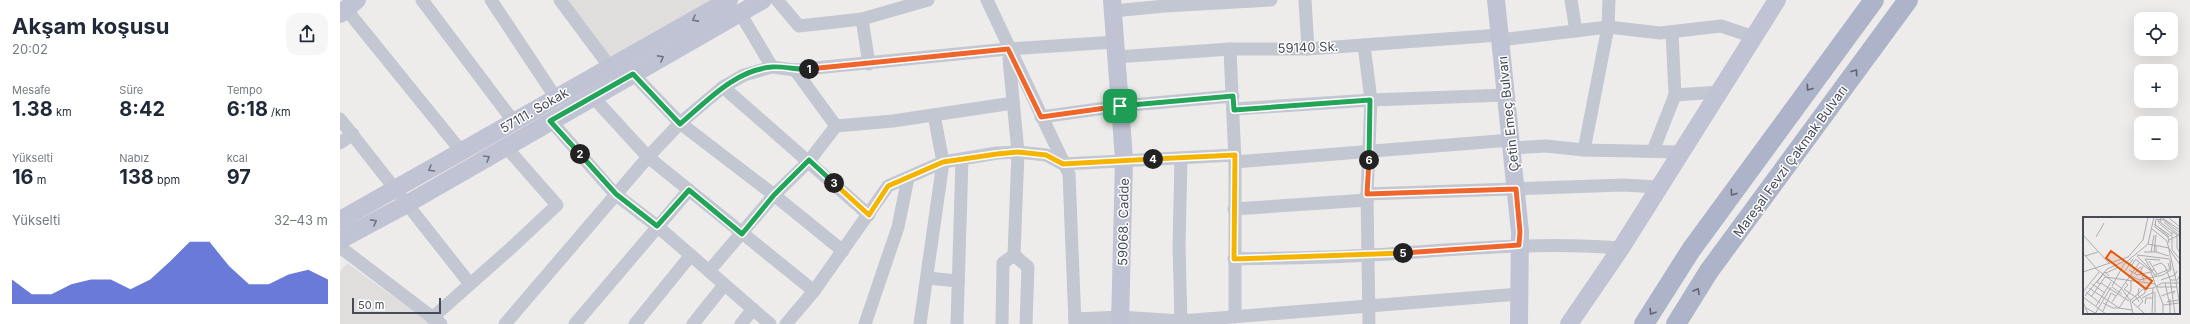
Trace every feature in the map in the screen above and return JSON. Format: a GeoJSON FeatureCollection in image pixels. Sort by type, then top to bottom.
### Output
{"type":"FeatureCollection","features":[{"type":"Feature","properties":{"kind":"main road"},"geometry":{"type":"LineString","coordinates":[[340,240],[408,204],[633,74],[734,6],[763,0]]}},
{"type":"Feature","properties":{"kind":"main road","name":"Çetin Emeç Bulvarı"},"geometry":{"type":"LineString","coordinates":[[1496,0],[1520,232],[1519,324]]}},
{"type":"Feature","properties":{"kind":"main road"},"geometry":{"type":"LineString","coordinates":[[1569,324],[1620,248],[1777,0]]}},
{"type":"Feature","properties":{"kind":"main road","name":"Mareşal Fevzi Çakmak Bulvarı"},"geometry":{"type":"LineString","coordinates":[[1644,324],[1691,250],[1874,0]]}},
{"type":"Feature","properties":{"kind":"main road","name":"Mareşal Fevzi Çakmak Bulvarı"},"geometry":{"type":"LineString","coordinates":[[1676,324],[1709,271],[1908,0]]}},
{"type":"Feature","properties":{"kind":"main road","name":"57111. Sokak"},"geometry":{"type":"LineString","coordinates":[[340,220],[610,66],[734,6]]}},
{"type":"Feature","properties":{"kind":"main road","name":"59068. Cadde"},"geometry":{"type":"LineString","coordinates":[[1112,6],[1124,159],[1120,320]]}},
{"type":"Feature","properties":{"kind":"street"},"geometry":{"type":"LineString","coordinates":[[422,0],[514,122]]}},
{"type":"Feature","properties":{"kind":"street"},"geometry":{"type":"LineString","coordinates":[[491,0],[556,98]]}},
{"type":"Feature","properties":{"kind":"street"},"geometry":{"type":"LineString","coordinates":[[560,0],[610,66]]}},
{"type":"Feature","properties":{"kind":"street"},"geometry":{"type":"LineString","coordinates":[[777,0],[799,26],[862,19],[928,0]]}},
{"type":"Feature","properties":{"kind":"street"},"geometry":{"type":"LineString","coordinates":[[987,0],[1008,49],[1069,174],[1075,321],[1181,320],[1235,317],[1519,294]]}},
{"type":"Feature","properties":{"kind":"street"},"geometry":{"type":"LineString","coordinates":[[1112,6],[1165,6],[1271,0]]}},
{"type":"Feature","properties":{"kind":"street"},"geometry":{"type":"LineString","coordinates":[[1305,0],[1308,49]]}},
{"type":"Feature","properties":{"kind":"street"},"geometry":{"type":"LineString","coordinates":[[1571,0],[1576,31]]}},
{"type":"Feature","properties":{"kind":"street"},"geometry":{"type":"LineString","coordinates":[[1584,150],[1608,28],[1608,0]]}},
{"type":"Feature","properties":{"kind":"street"},"geometry":{"type":"LineString","coordinates":[[505,324],[648,157],[680,124],[723,87],[744,75],[772,67],[734,6]]}},
{"type":"Feature","properties":{"kind":"street"},"geometry":{"type":"LineString","coordinates":[[348,8],[462,151]]}},
{"type":"Feature","properties":{"kind":"street"},"geometry":{"type":"LineString","coordinates":[[862,19],[869,64]]}},
{"type":"Feature","properties":{"kind":"street","name":"59140 Sk."},"geometry":{"type":"LineString","coordinates":[[772,67],[795,70],[869,64],[1008,49],[1308,49],[1500,38],[1608,28],[1672,32],[1721,26],[1754,37]]}},
{"type":"Feature","properties":{"kind":"street"},"geometry":{"type":"LineString","coordinates":[[1653,151],[1675,95],[1672,32]]}},
{"type":"Feature","properties":{"kind":"street"},"geometry":{"type":"LineString","coordinates":[[1364,45],[1370,100],[1367,197],[1369,324]]}},
{"type":"Feature","properties":{"kind":"street"},"geometry":{"type":"LineString","coordinates":[[1008,49],[1018,152],[1014,255]]}},
{"type":"Feature","properties":{"kind":"street"},"geometry":{"type":"LineString","coordinates":[[1230,49],[1235,158],[1235,317]]}},
{"type":"Feature","properties":{"kind":"street"},"geometry":{"type":"LineString","coordinates":[[795,70],[836,126]]}},
{"type":"Feature","properties":{"kind":"street"},"geometry":{"type":"LineString","coordinates":[[633,74],[680,124],[774,195],[843,251]]}},
{"type":"Feature","properties":{"kind":"street"},"geometry":{"type":"LineString","coordinates":[[723,87],[809,160],[869,215]]}},
{"type":"Feature","properties":{"kind":"street"},"geometry":{"type":"LineString","coordinates":[[1675,95],[1719,92]]}},
{"type":"Feature","properties":{"kind":"street"},"geometry":{"type":"LineString","coordinates":[[1041,117],[1120,106],[1506,95]]}},
{"type":"Feature","properties":{"kind":"street"},"geometry":{"type":"LineString","coordinates":[[593,97],[648,157],[814,291]]}},
{"type":"Feature","properties":{"kind":"street"},"geometry":{"type":"LineString","coordinates":[[709,271],[774,195],[809,160],[836,126],[892,121],[1013,103]]}},
{"type":"Feature","properties":{"kind":"street"},"geometry":{"type":"LineString","coordinates":[[920,324],[943,162],[934,115]]}},
{"type":"Feature","properties":{"kind":"street"},"geometry":{"type":"LineString","coordinates":[[340,119],[470,284]]}},
{"type":"Feature","properties":{"kind":"street"},"geometry":{"type":"LineString","coordinates":[[550,121],[616,194],[657,226],[770,324]]}},
{"type":"Feature","properties":{"kind":"street"},"geometry":{"type":"LineString","coordinates":[[340,144],[353,134]]}},
{"type":"Feature","properties":{"kind":"street"},"geometry":{"type":"LineString","coordinates":[[786,324],[814,291],[888,186],[943,162],[1018,152],[1046,155],[1063,164],[1124,159],[1235,158],[1369,150],[1511,144],[1584,150],[1680,152]]}},
{"type":"Feature","properties":{"kind":"street"},"geometry":{"type":"LineString","coordinates":[[340,247],[436,321],[470,284],[557,205],[506,147]]}},
{"type":"Feature","properties":{"kind":"street"},"geometry":{"type":"LineString","coordinates":[[1181,158],[1178,246],[1181,320]]}},
{"type":"Feature","properties":{"kind":"street"},"geometry":{"type":"LineString","coordinates":[[957,324],[962,159]]}},
{"type":"Feature","properties":{"kind":"street"},"geometry":{"type":"LineString","coordinates":[[865,324],[898,227],[908,178]]}},
{"type":"Feature","properties":{"kind":"street"},"geometry":{"type":"LineString","coordinates":[[1234,209],[1367,197],[1516,189],[1623,185],[1658,187]]}},
{"type":"Feature","properties":{"kind":"street"},"geometry":{"type":"LineString","coordinates":[[575,324],[689,190]]}},
{"type":"Feature","properties":{"kind":"street"},"geometry":{"type":"LineString","coordinates":[[1234,259],[1368,255],[1519,245],[1577,244],[1620,248]]}},
{"type":"Feature","properties":{"kind":"street"},"geometry":{"type":"LineString","coordinates":[[636,324],[691,255]]}},
{"type":"Feature","properties":{"kind":"street"},"geometry":{"type":"LineString","coordinates":[[1002,324],[1003,263],[1014,255]]}},
{"type":"Feature","properties":{"kind":"street"},"geometry":{"type":"LineString","coordinates":[[1014,255],[1028,267],[1026,324]]}},
{"type":"Feature","properties":{"kind":"street"},"geometry":{"type":"LineString","coordinates":[[927,278],[958,282]]}},
{"type":"Feature","properties":{"kind":"street"},"geometry":{"type":"LineString","coordinates":[[693,324],[724,285]]}},
{"type":"Feature","properties":{"kind":"street"},"geometry":{"type":"LineString","coordinates":[[741,324],[753,309]]}},
{"type":"Feature","properties":{"kind":"shaded area"},"geometry":{"type":"Polygon","coordinates":[[[560,0],[729,0],[610,67],[560,0]]]}},
{"type":"Feature","properties":{"kind":"shaded area"},"geometry":{"type":"Polygon","coordinates":[[[347,263],[431,324],[340,324],[340,272],[347,263]]]}},
{"type":"Feature","properties":{"kind":"route"},"geometry":{"type":"LineString","coordinates":[[1008,49],[1041,117],[1120,106],[1233,96],[1234,110],[1370,100],[1367,194],[1516,189],[1520,232],[1519,245],[1368,255],[1234,259],[1235,155],[1124,159],[1063,164],[1046,155],[1018,152],[943,162],[888,186],[869,215],[809,160],[774,195],[742,234],[689,190],[657,226],[616,194],[550,121],[633,74],[680,124],[723,87],[744,75],[772,67],[795,70],[869,64],[1008,49]]}}]}
